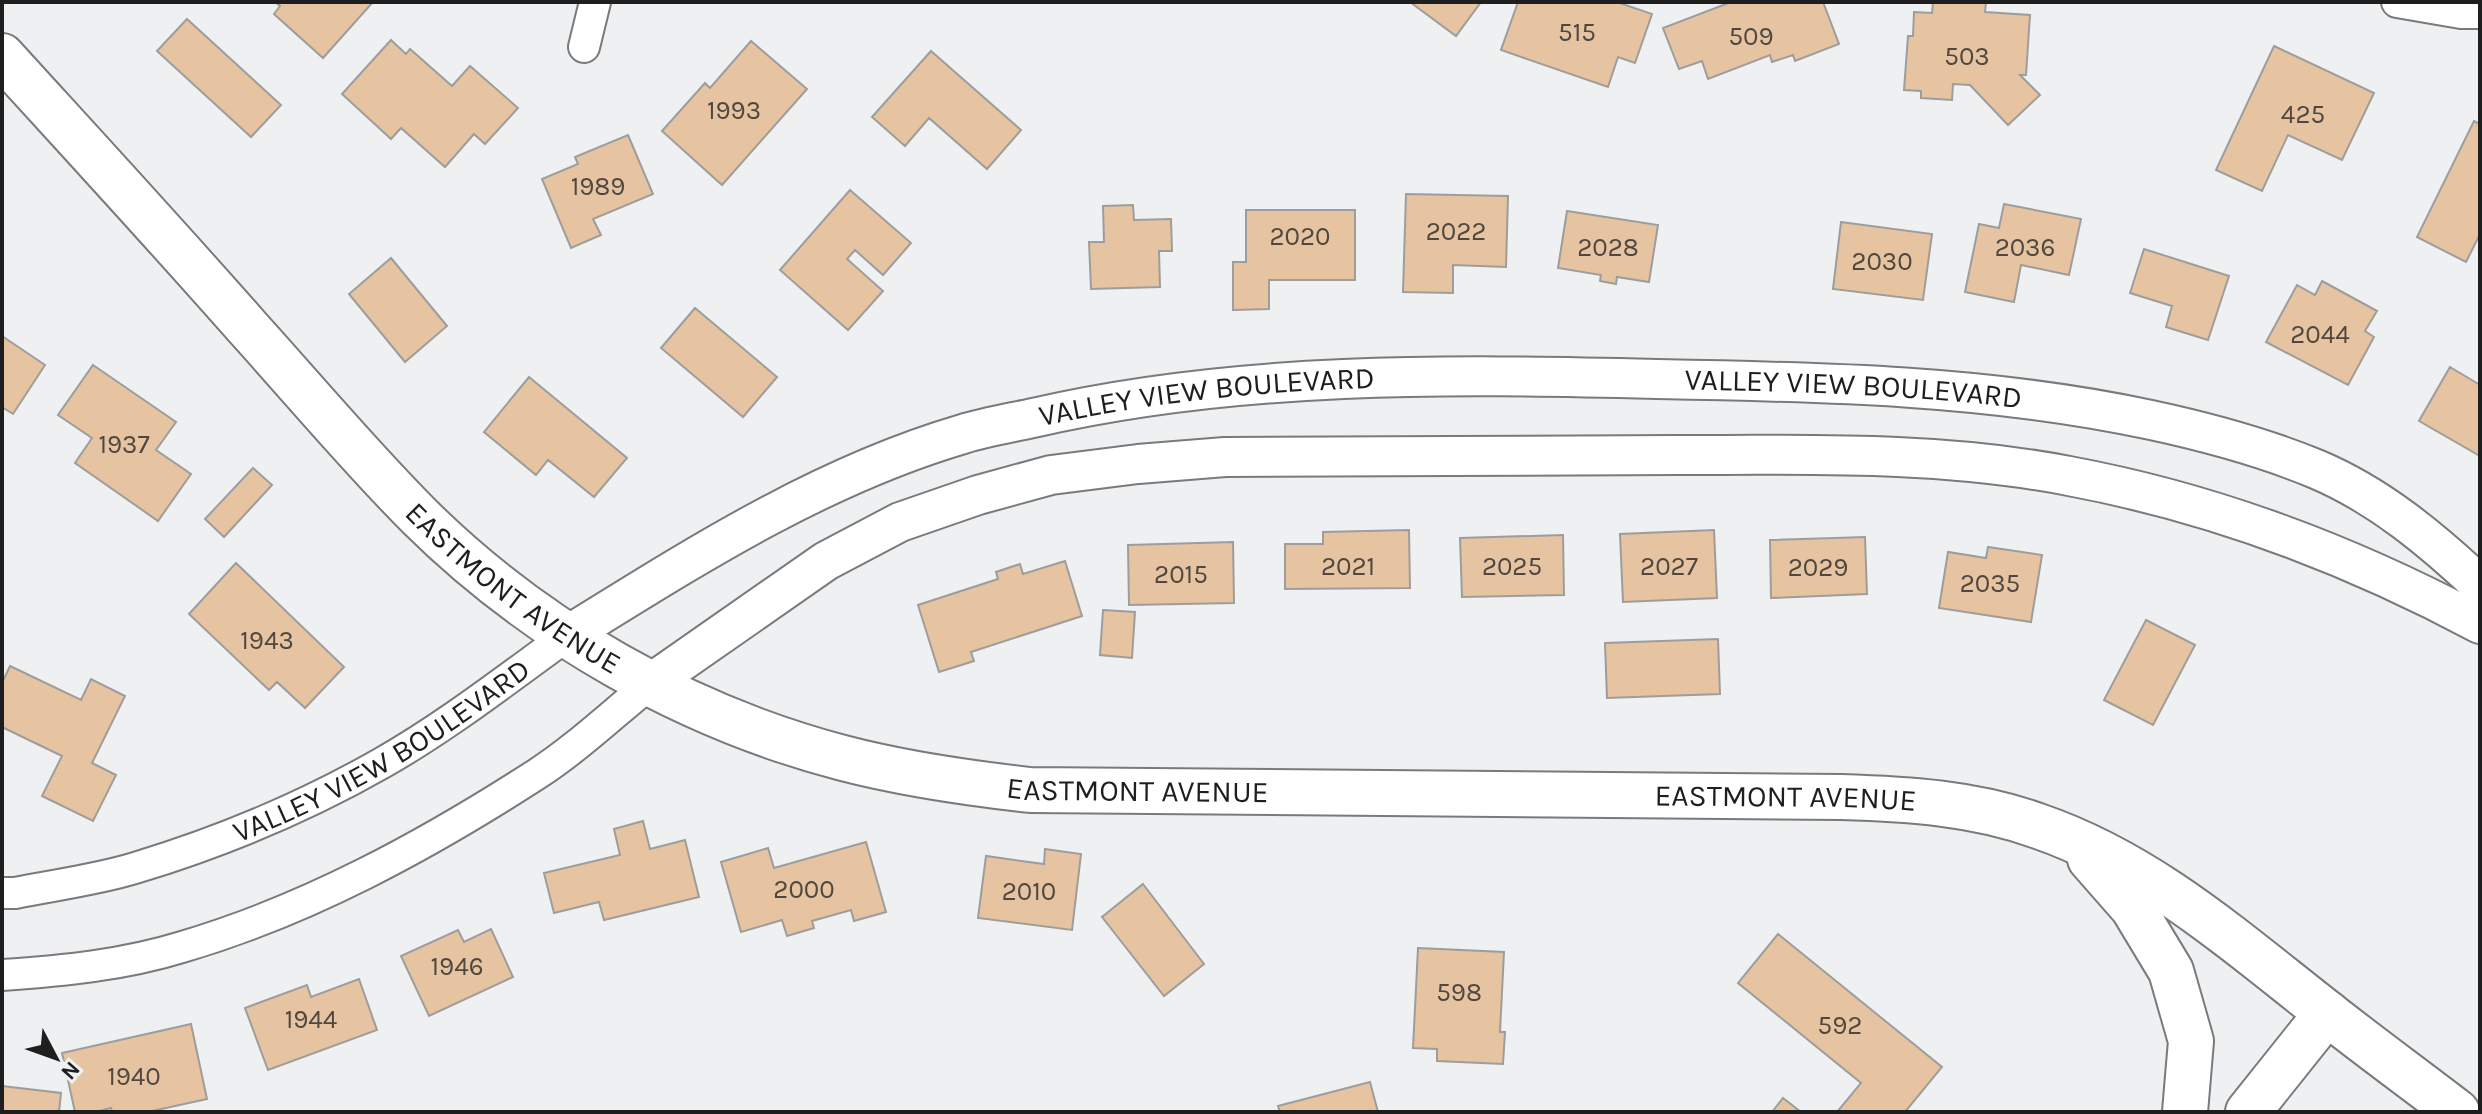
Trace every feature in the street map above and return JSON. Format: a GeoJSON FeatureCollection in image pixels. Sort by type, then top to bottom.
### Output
{"type":"FeatureCollection","features":[{"type":"Feature","properties":{"kind":"main road","name":"EASTMONT AVENUE"},"geometry":{"type":"LineString","coordinates":[[2,56],[422,519],[509,594],[568,635],[651,683],[719,716],[779,739],[841,757],[903,772],[1017,789],[1904,799],[1961,806],[2005,816],[2072,839],[2140,874],[2212,921],[2457,1112]]}},
{"type":"Feature","properties":{"kind":"main road"},"geometry":{"type":"LineString","coordinates":[[2072,839],[2133,908],[2171,971],[2191,1041],[2185,1112]]}},
{"type":"Feature","properties":{"kind":"main road"},"geometry":{"type":"LineString","coordinates":[[2248,1112],[2327,1013]]}},
{"type":"Feature","properties":{"kind":"street"},"geometry":{"type":"LineString","coordinates":[[584,47],[595,2]]}},
{"type":"Feature","properties":{"kind":"street"},"geometry":{"type":"LineString","coordinates":[[2397,2],[2461,13],[2480,13]]}},
{"type":"Feature","properties":{"kind":"street","name":"VALLEY VIEW BOULEVARD"},"geometry":{"type":"LineString","coordinates":[[2,893],[131,869],[218,841],[292,810],[383,763],[568,635],[749,524],[864,470],[964,434],[1061,411],[1173,393],[1301,382],[1502,376],[1845,383],[1967,391],[2125,415],[2201,431],[2314,468],[2358,489],[2434,544],[2480,585]]}},
{"type":"Feature","properties":{"kind":"street","name":"VALLEY VIEW BOULEVARD"},"geometry":{"type":"LineString","coordinates":[[2,975],[76,970],[179,948],[274,915],[341,885],[539,773],[651,683],[826,561],[900,522],[978,495],[1051,475],[1225,457],[1829,455],[1960,462],[2067,475],[2162,496],[2243,520],[2365,568],[2480,624]]}},
{"type":"Feature","properties":{"kind":"building"},"geometry":{"type":"Polygon","coordinates":[[[275,2],[373,2],[323,58],[274,14],[280,6],[275,2]]]}},
{"type":"Feature","properties":{"kind":"building"},"geometry":{"type":"Polygon","coordinates":[[[1410,2],[1481,2],[1456,36],[1410,2]]]}},
{"type":"Feature","properties":{"kind":"building"},"geometry":{"type":"Polygon","coordinates":[[[1518,2],[1617,2],[1652,14],[1635,63],[1618,57],[1608,87],[1501,50],[1518,2]]]}},
{"type":"Feature","properties":{"kind":"building"},"geometry":{"type":"Polygon","coordinates":[[[1731,2],[1823,2],[1839,44],[1795,61],[1793,55],[1772,62],[1770,55],[1708,79],[1702,61],[1679,69],[1663,28],[1731,2]]]}},
{"type":"Feature","properties":{"kind":"building"},"geometry":{"type":"Polygon","coordinates":[[[1933,2],[1986,2],[1985,12],[2030,15],[2026,75],[2020,75],[2040,95],[2008,125],[1970,85],[1953,84],[1952,100],[1921,98],[1921,91],[1904,90],[1908,36],[1913,36],[1914,12],[1932,13],[1933,2]]]}},
{"type":"Feature","properties":{"kind":"building"},"geometry":{"type":"Polygon","coordinates":[[[187,19],[281,105],[251,137],[157,51],[187,19]]]}},
{"type":"Feature","properties":{"kind":"building"},"geometry":{"type":"Polygon","coordinates":[[[391,40],[406,54],[410,49],[452,86],[470,66],[518,108],[485,144],[474,134],[445,167],[401,128],[391,139],[342,94],[391,40]]]}},
{"type":"Feature","properties":{"kind":"building"},"geometry":{"type":"Polygon","coordinates":[[[751,41],[807,89],[722,185],[662,131],[705,83],[710,88],[751,41]]]}},
{"type":"Feature","properties":{"kind":"building"},"geometry":{"type":"Polygon","coordinates":[[[2274,46],[2374,93],[2342,160],[2288,135],[2262,191],[2216,170],[2274,46]]]}},
{"type":"Feature","properties":{"kind":"building"},"geometry":{"type":"Polygon","coordinates":[[[931,51],[1021,130],[987,169],[929,118],[905,146],[872,117],[931,51]]]}},
{"type":"Feature","properties":{"kind":"building"},"geometry":{"type":"Polygon","coordinates":[[[2474,121],[2480,124],[2480,234],[2466,262],[2417,237],[2474,121]]]}},
{"type":"Feature","properties":{"kind":"building"},"geometry":{"type":"Polygon","coordinates":[[[628,135],[653,194],[593,219],[601,235],[571,248],[542,179],[578,164],[575,157],[628,135]]]}},
{"type":"Feature","properties":{"kind":"building"},"geometry":{"type":"Polygon","coordinates":[[[850,190],[911,243],[883,275],[855,250],[847,259],[883,291],[848,330],[780,270],[850,190]]]}},
{"type":"Feature","properties":{"kind":"building"},"geometry":{"type":"Polygon","coordinates":[[[1406,194],[1508,196],[1506,267],[1453,265],[1453,293],[1403,292],[1406,194]]]}},
{"type":"Feature","properties":{"kind":"building"},"geometry":{"type":"Polygon","coordinates":[[[2004,204],[2081,219],[2069,275],[2021,265],[2014,302],[1965,292],[1979,224],[1999,228],[2004,204]]]}},
{"type":"Feature","properties":{"kind":"building"},"geometry":{"type":"Polygon","coordinates":[[[1133,205],[1134,220],[1171,219],[1172,251],[1159,251],[1160,287],[1091,289],[1089,242],[1104,242],[1103,206],[1133,205]]]}},
{"type":"Feature","properties":{"kind":"building"},"geometry":{"type":"Polygon","coordinates":[[[1246,210],[1355,210],[1355,280],[1269,280],[1269,309],[1233,310],[1233,262],[1246,262],[1246,210]]]}},
{"type":"Feature","properties":{"kind":"building"},"geometry":{"type":"Polygon","coordinates":[[[1567,211],[1658,225],[1649,282],[1617,277],[1616,284],[1600,281],[1601,275],[1558,268],[1567,211]]]}},
{"type":"Feature","properties":{"kind":"building"},"geometry":{"type":"Polygon","coordinates":[[[1841,222],[1932,234],[1923,300],[1833,289],[1841,222]]]}},
{"type":"Feature","properties":{"kind":"building"},"geometry":{"type":"Polygon","coordinates":[[[2144,249],[2229,276],[2208,340],[2166,327],[2172,306],[2130,293],[2144,249]]]}},
{"type":"Feature","properties":{"kind":"building"},"geometry":{"type":"Polygon","coordinates":[[[391,258],[447,326],[405,362],[349,294],[391,258]]]}},
{"type":"Feature","properties":{"kind":"building"},"geometry":{"type":"Polygon","coordinates":[[[2322,281],[2377,311],[2365,331],[2374,337],[2348,385],[2266,342],[2297,285],[2315,295],[2322,281]]]}},
{"type":"Feature","properties":{"kind":"building"},"geometry":{"type":"Polygon","coordinates":[[[695,308],[777,377],[743,417],[661,348],[695,308]]]}},
{"type":"Feature","properties":{"kind":"building"},"geometry":{"type":"Polygon","coordinates":[[[2,336],[45,365],[13,414],[2,407],[2,336]]]}},
{"type":"Feature","properties":{"kind":"building"},"geometry":{"type":"Polygon","coordinates":[[[93,365],[176,422],[156,450],[191,474],[158,521],[75,463],[92,438],[58,415],[93,365]]]}},
{"type":"Feature","properties":{"kind":"building"},"geometry":{"type":"Polygon","coordinates":[[[2450,367],[2480,385],[2480,456],[2419,421],[2450,367]]]}},
{"type":"Feature","properties":{"kind":"building"},"geometry":{"type":"Polygon","coordinates":[[[529,377],[627,458],[594,497],[548,460],[536,475],[484,432],[529,377]]]}},
{"type":"Feature","properties":{"kind":"building"},"geometry":{"type":"Polygon","coordinates":[[[253,468],[272,485],[224,537],[205,519],[253,468]]]}},
{"type":"Feature","properties":{"kind":"building"},"geometry":{"type":"Polygon","coordinates":[[[1409,530],[1410,588],[1285,589],[1285,544],[1323,544],[1323,532],[1409,530]]]}},
{"type":"Feature","properties":{"kind":"building"},"geometry":{"type":"Polygon","coordinates":[[[1714,530],[1717,598],[1623,602],[1620,534],[1714,530]]]}},
{"type":"Feature","properties":{"kind":"building"},"geometry":{"type":"Polygon","coordinates":[[[1563,535],[1564,595],[1462,597],[1460,538],[1563,535]]]}},
{"type":"Feature","properties":{"kind":"building"},"geometry":{"type":"Polygon","coordinates":[[[1865,537],[1867,594],[1771,598],[1770,540],[1865,537]]]}},
{"type":"Feature","properties":{"kind":"building"},"geometry":{"type":"Polygon","coordinates":[[[1233,542],[1234,603],[1129,605],[1128,545],[1233,542]]]}},
{"type":"Feature","properties":{"kind":"building"},"geometry":{"type":"Polygon","coordinates":[[[1988,547],[2042,555],[2031,622],[1939,608],[1948,552],[1986,558],[1988,547]]]}},
{"type":"Feature","properties":{"kind":"building"},"geometry":{"type":"Polygon","coordinates":[[[1065,561],[1082,616],[971,652],[974,661],[939,672],[918,605],[998,579],[996,572],[1020,564],[1023,574],[1065,561]]]}},
{"type":"Feature","properties":{"kind":"building"},"geometry":{"type":"Polygon","coordinates":[[[236,563],[344,667],[305,708],[277,682],[269,690],[189,614],[236,563]]]}},
{"type":"Feature","properties":{"kind":"building"},"geometry":{"type":"Polygon","coordinates":[[[1103,610],[1135,612],[1132,658],[1100,655],[1103,610]]]}},
{"type":"Feature","properties":{"kind":"building"},"geometry":{"type":"Polygon","coordinates":[[[2146,620],[2195,645],[2153,725],[2104,700],[2146,620]]]}},
{"type":"Feature","properties":{"kind":"building"},"geometry":{"type":"Polygon","coordinates":[[[1718,639],[1720,694],[1607,698],[1605,643],[1718,639]]]}},
{"type":"Feature","properties":{"kind":"building"},"geometry":{"type":"Polygon","coordinates":[[[10,666],[81,700],[91,679],[125,696],[92,763],[116,775],[93,821],[42,796],[62,756],[2,727],[2,683],[10,666]]]}},
{"type":"Feature","properties":{"kind":"building"},"geometry":{"type":"Polygon","coordinates":[[[643,821],[650,849],[685,840],[699,897],[604,920],[599,902],[554,913],[544,873],[620,855],[614,829],[643,821]]]}},
{"type":"Feature","properties":{"kind":"building"},"geometry":{"type":"Polygon","coordinates":[[[866,842],[886,912],[854,921],[851,910],[812,921],[814,928],[787,936],[782,920],[741,932],[721,862],[768,848],[774,868],[866,842]]]}},
{"type":"Feature","properties":{"kind":"building"},"geometry":{"type":"Polygon","coordinates":[[[1045,849],[1081,854],[1072,930],[978,918],[986,856],[1044,864],[1045,849]]]}},
{"type":"Feature","properties":{"kind":"building"},"geometry":{"type":"Polygon","coordinates":[[[1143,884],[1204,964],[1164,996],[1102,917],[1143,884]]]}},
{"type":"Feature","properties":{"kind":"building"},"geometry":{"type":"Polygon","coordinates":[[[491,929],[513,977],[429,1016],[401,956],[458,930],[464,942],[491,929]]]}},
{"type":"Feature","properties":{"kind":"building"},"geometry":{"type":"Polygon","coordinates":[[[1778,934],[1942,1067],[1905,1112],[1837,1112],[1861,1083],[1738,983],[1778,934]]]}},
{"type":"Feature","properties":{"kind":"building"},"geometry":{"type":"Polygon","coordinates":[[[1418,948],[1504,952],[1500,1032],[1505,1032],[1503,1064],[1437,1061],[1437,1049],[1413,1048],[1418,948]]]}},
{"type":"Feature","properties":{"kind":"building"},"geometry":{"type":"Polygon","coordinates":[[[359,979],[377,1030],[268,1070],[245,1008],[307,985],[311,997],[359,979]]]}},
{"type":"Feature","properties":{"kind":"building"},"geometry":{"type":"Polygon","coordinates":[[[191,1024],[207,1099],[148,1112],[112,1112],[111,1108],[75,1112],[62,1053],[191,1024]]]}},
{"type":"Feature","properties":{"kind":"building"},"geometry":{"type":"Polygon","coordinates":[[[1370,1082],[1378,1112],[1280,1112],[1278,1106],[1370,1082]]]}},
{"type":"Feature","properties":{"kind":"building"},"geometry":{"type":"Polygon","coordinates":[[[2,1086],[61,1093],[59,1112],[2,1112],[2,1086]]]}},
{"type":"Feature","properties":{"kind":"building"},"geometry":{"type":"Polygon","coordinates":[[[1783,1098],[1801,1112],[1772,1112],[1783,1098]]]}}]}
